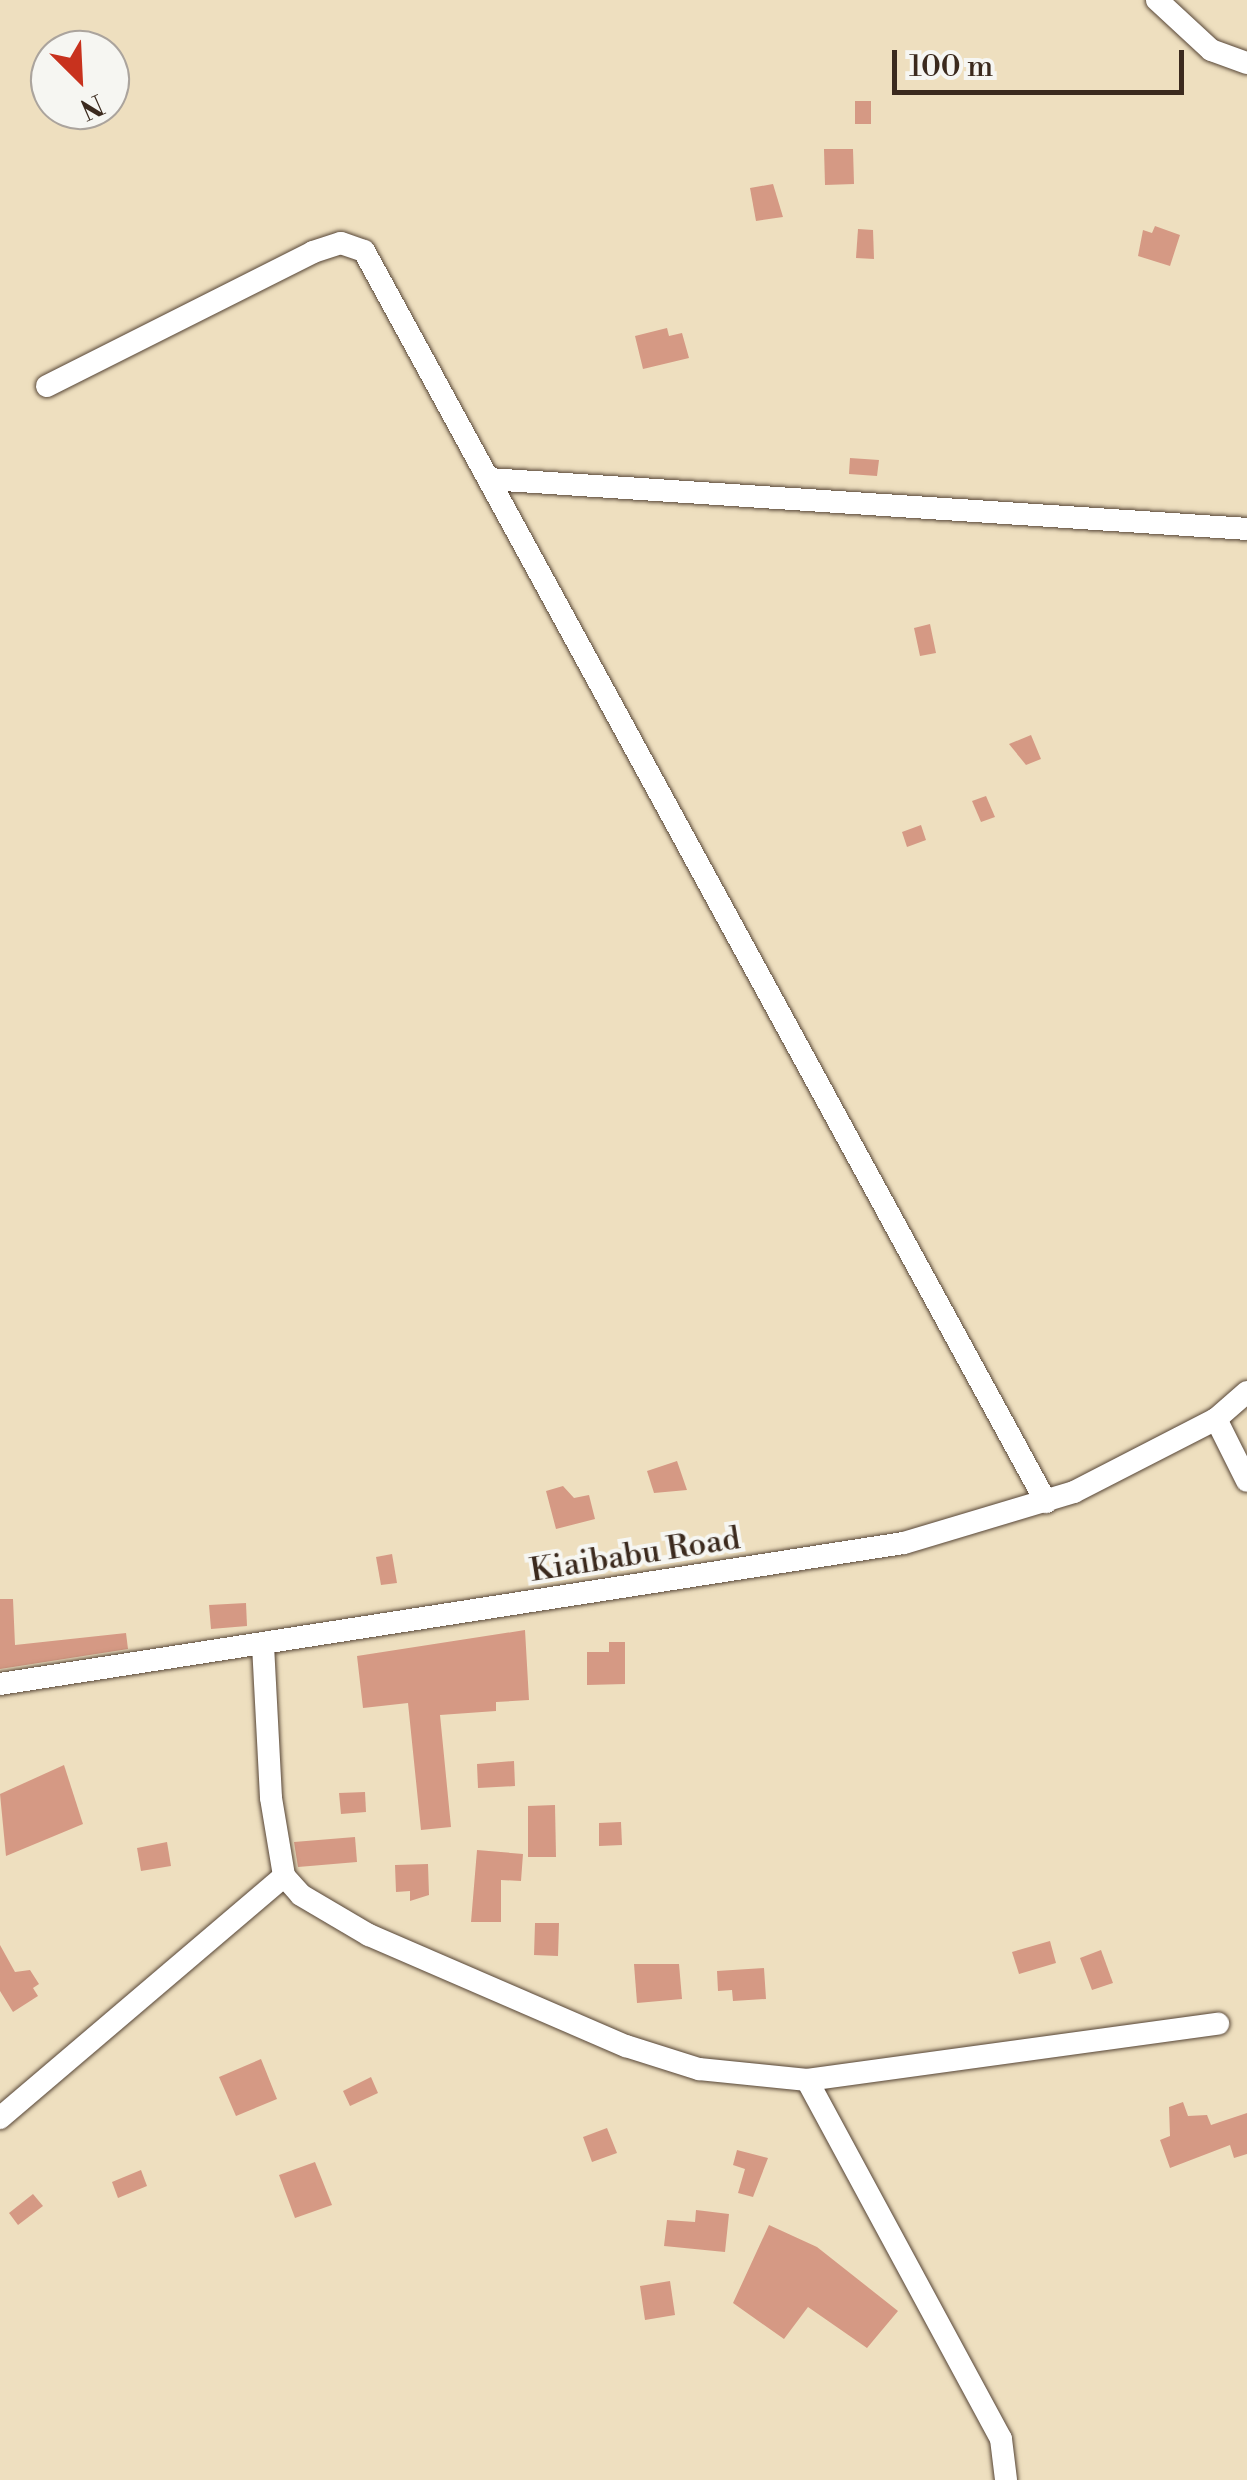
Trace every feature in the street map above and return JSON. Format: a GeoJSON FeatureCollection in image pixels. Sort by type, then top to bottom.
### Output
{"type":"FeatureCollection","features":[{"type":"Feature","properties":{"kind":"street"},"geometry":{"type":"LineString","coordinates":[[1157,0],[1211,50],[1247,63]]}},
{"type":"Feature","properties":{"kind":"street"},"geometry":{"type":"LineString","coordinates":[[47,386],[341,243],[364,251],[384,279],[1046,1502]]}},
{"type":"Feature","properties":{"kind":"street"},"geometry":{"type":"LineString","coordinates":[[490,479],[1247,529]]}},
{"type":"Feature","properties":{"kind":"street","name":"Kiaibabu Road"},"geometry":{"type":"LineString","coordinates":[[0,1684],[814,1560],[956,1530],[1046,1502],[1216,1420],[1247,1392]]}},
{"type":"Feature","properties":{"kind":"street"},"geometry":{"type":"LineString","coordinates":[[1216,1420],[1247,1481]]}},
{"type":"Feature","properties":{"kind":"street"},"geometry":{"type":"LineString","coordinates":[[262,1645],[271,1798],[284,1876],[316,1906],[398,1950],[626,2046],[699,2069],[807,2080],[1218,2024]]}},
{"type":"Feature","properties":{"kind":"street"},"geometry":{"type":"LineString","coordinates":[[0,2118],[284,1876]]}},
{"type":"Feature","properties":{"kind":"street"},"geometry":{"type":"LineString","coordinates":[[807,2080],[1002,2439],[1006,2480]]}},
{"type":"Feature","properties":{"kind":"building"},"geometry":{"type":"Polygon","coordinates":[[[855,101],[871,101],[871,124],[855,124],[855,101]]]}},
{"type":"Feature","properties":{"kind":"building"},"geometry":{"type":"Polygon","coordinates":[[[824,149],[853,149],[854,184],[825,185],[824,149]]]}},
{"type":"Feature","properties":{"kind":"building"},"geometry":{"type":"Polygon","coordinates":[[[773,184],[783,217],[756,221],[750,188],[773,184]]]}},
{"type":"Feature","properties":{"kind":"building"},"geometry":{"type":"Polygon","coordinates":[[[1155,226],[1180,235],[1170,266],[1138,256],[1143,230],[1152,233],[1155,226]]]}},
{"type":"Feature","properties":{"kind":"building"},"geometry":{"type":"Polygon","coordinates":[[[858,229],[873,230],[874,259],[856,258],[858,229]]]}},
{"type":"Feature","properties":{"kind":"building"},"geometry":{"type":"Polygon","coordinates":[[[667,328],[669,336],[682,333],[689,358],[643,369],[635,336],[667,328]]]}},
{"type":"Feature","properties":{"kind":"building"},"geometry":{"type":"Polygon","coordinates":[[[850,458],[879,460],[877,476],[849,474],[850,458]]]}},
{"type":"Feature","properties":{"kind":"building"},"geometry":{"type":"Polygon","coordinates":[[[930,624],[936,653],[920,656],[914,628],[930,624]]]}},
{"type":"Feature","properties":{"kind":"building"},"geometry":{"type":"Polygon","coordinates":[[[1031,735],[1041,759],[1026,765],[1009,744],[1031,735]]]}},
{"type":"Feature","properties":{"kind":"building"},"geometry":{"type":"Polygon","coordinates":[[[986,796],[995,817],[981,822],[972,801],[986,796]]]}},
{"type":"Feature","properties":{"kind":"building"},"geometry":{"type":"Polygon","coordinates":[[[921,825],[926,840],[907,847],[902,832],[921,825]]]}},
{"type":"Feature","properties":{"kind":"building"},"geometry":{"type":"Polygon","coordinates":[[[677,1461],[687,1490],[654,1493],[647,1471],[677,1461]]]}},
{"type":"Feature","properties":{"kind":"building"},"geometry":{"type":"Polygon","coordinates":[[[563,1486],[574,1498],[589,1495],[595,1519],[556,1529],[546,1491],[563,1486]]]}},
{"type":"Feature","properties":{"kind":"building"},"geometry":{"type":"Polygon","coordinates":[[[392,1554],[397,1583],[381,1585],[376,1557],[392,1554]]]}},
{"type":"Feature","properties":{"kind":"building"},"geometry":{"type":"Polygon","coordinates":[[[0,1599],[13,1599],[15,1645],[126,1633],[128,1649],[0,1669],[0,1599]]]}},
{"type":"Feature","properties":{"kind":"building"},"geometry":{"type":"Polygon","coordinates":[[[246,1603],[247,1626],[211,1629],[209,1605],[246,1603]]]}},
{"type":"Feature","properties":{"kind":"building"},"geometry":{"type":"Polygon","coordinates":[[[525,1630],[529,1700],[496,1702],[496,1711],[440,1715],[451,1827],[421,1830],[408,1703],[363,1708],[357,1656],[525,1630]]]}},
{"type":"Feature","properties":{"kind":"building"},"geometry":{"type":"Polygon","coordinates":[[[609,1642],[625,1642],[625,1684],[587,1685],[587,1652],[609,1652],[609,1642]]]}},
{"type":"Feature","properties":{"kind":"building"},"geometry":{"type":"Polygon","coordinates":[[[514,1761],[515,1786],[478,1788],[477,1764],[514,1761]]]}},
{"type":"Feature","properties":{"kind":"building"},"geometry":{"type":"Polygon","coordinates":[[[64,1765],[83,1824],[6,1856],[0,1794],[64,1765]]]}},
{"type":"Feature","properties":{"kind":"building"},"geometry":{"type":"Polygon","coordinates":[[[365,1792],[366,1812],[341,1814],[339,1793],[365,1792]]]}},
{"type":"Feature","properties":{"kind":"building"},"geometry":{"type":"Polygon","coordinates":[[[555,1805],[556,1857],[528,1857],[528,1806],[555,1805]]]}},
{"type":"Feature","properties":{"kind":"building"},"geometry":{"type":"Polygon","coordinates":[[[621,1822],[622,1845],[599,1846],[599,1823],[621,1822]]]}},
{"type":"Feature","properties":{"kind":"building"},"geometry":{"type":"Polygon","coordinates":[[[355,1837],[357,1862],[298,1867],[294,1842],[355,1837]]]}},
{"type":"Feature","properties":{"kind":"building"},"geometry":{"type":"Polygon","coordinates":[[[167,1842],[171,1866],[141,1871],[137,1848],[167,1842]]]}},
{"type":"Feature","properties":{"kind":"building"},"geometry":{"type":"Polygon","coordinates":[[[477,1850],[523,1854],[521,1881],[501,1880],[501,1922],[471,1922],[477,1850]]]}},
{"type":"Feature","properties":{"kind":"building"},"geometry":{"type":"Polygon","coordinates":[[[428,1864],[429,1895],[410,1901],[410,1891],[396,1892],[395,1865],[428,1864]]]}},
{"type":"Feature","properties":{"kind":"building"},"geometry":{"type":"Polygon","coordinates":[[[535,1923],[559,1923],[558,1956],[534,1955],[535,1923]]]}},
{"type":"Feature","properties":{"kind":"building"},"geometry":{"type":"Polygon","coordinates":[[[1050,1941],[1056,1963],[1019,1974],[1012,1952],[1050,1941]]]}},
{"type":"Feature","properties":{"kind":"building"},"geometry":{"type":"Polygon","coordinates":[[[0,1945],[15,1972],[30,1970],[39,1984],[33,1988],[38,1996],[13,2012],[0,1991],[0,1945]]]}},
{"type":"Feature","properties":{"kind":"building"},"geometry":{"type":"Polygon","coordinates":[[[1101,1950],[1113,1983],[1092,1990],[1080,1958],[1101,1950]]]}},
{"type":"Feature","properties":{"kind":"building"},"geometry":{"type":"Polygon","coordinates":[[[634,1964],[679,1964],[682,1999],[637,2003],[634,1964]]]}},
{"type":"Feature","properties":{"kind":"building"},"geometry":{"type":"Polygon","coordinates":[[[764,1968],[766,1999],[733,2001],[732,1990],[718,1991],[717,1971],[764,1968]]]}},
{"type":"Feature","properties":{"kind":"building"},"geometry":{"type":"Polygon","coordinates":[[[261,2059],[277,2099],[236,2116],[219,2077],[261,2059]]]}},
{"type":"Feature","properties":{"kind":"building"},"geometry":{"type":"Polygon","coordinates":[[[371,2077],[378,2093],[350,2106],[343,2091],[371,2077]]]}},
{"type":"Feature","properties":{"kind":"building"},"geometry":{"type":"Polygon","coordinates":[[[1183,2102],[1188,2116],[1207,2115],[1211,2125],[1247,2113],[1247,2154],[1234,2158],[1230,2145],[1170,2168],[1160,2140],[1170,2136],[1169,2107],[1183,2102]]]}},
{"type":"Feature","properties":{"kind":"building"},"geometry":{"type":"Polygon","coordinates":[[[607,2128],[617,2153],[592,2162],[583,2137],[607,2128]]]}},
{"type":"Feature","properties":{"kind":"building"},"geometry":{"type":"Polygon","coordinates":[[[737,2150],[768,2158],[753,2197],[738,2193],[745,2169],[733,2165],[737,2150]]]}},
{"type":"Feature","properties":{"kind":"building"},"geometry":{"type":"Polygon","coordinates":[[[315,2162],[332,2205],[295,2218],[279,2175],[315,2162]]]}},
{"type":"Feature","properties":{"kind":"building"},"geometry":{"type":"Polygon","coordinates":[[[141,2170],[147,2186],[118,2198],[112,2182],[141,2170]]]}},
{"type":"Feature","properties":{"kind":"building"},"geometry":{"type":"Polygon","coordinates":[[[33,2194],[43,2206],[18,2225],[9,2213],[33,2194]]]}},
{"type":"Feature","properties":{"kind":"building"},"geometry":{"type":"Polygon","coordinates":[[[696,2210],[729,2214],[725,2252],[664,2246],[667,2220],[695,2222],[696,2210]]]}},
{"type":"Feature","properties":{"kind":"building"},"geometry":{"type":"Polygon","coordinates":[[[769,2225],[817,2247],[898,2311],[867,2348],[808,2307],[784,2339],[733,2303],[769,2225]]]}},
{"type":"Feature","properties":{"kind":"building"},"geometry":{"type":"Polygon","coordinates":[[[670,2281],[675,2315],[645,2320],[640,2286],[670,2281]]]}}]}
